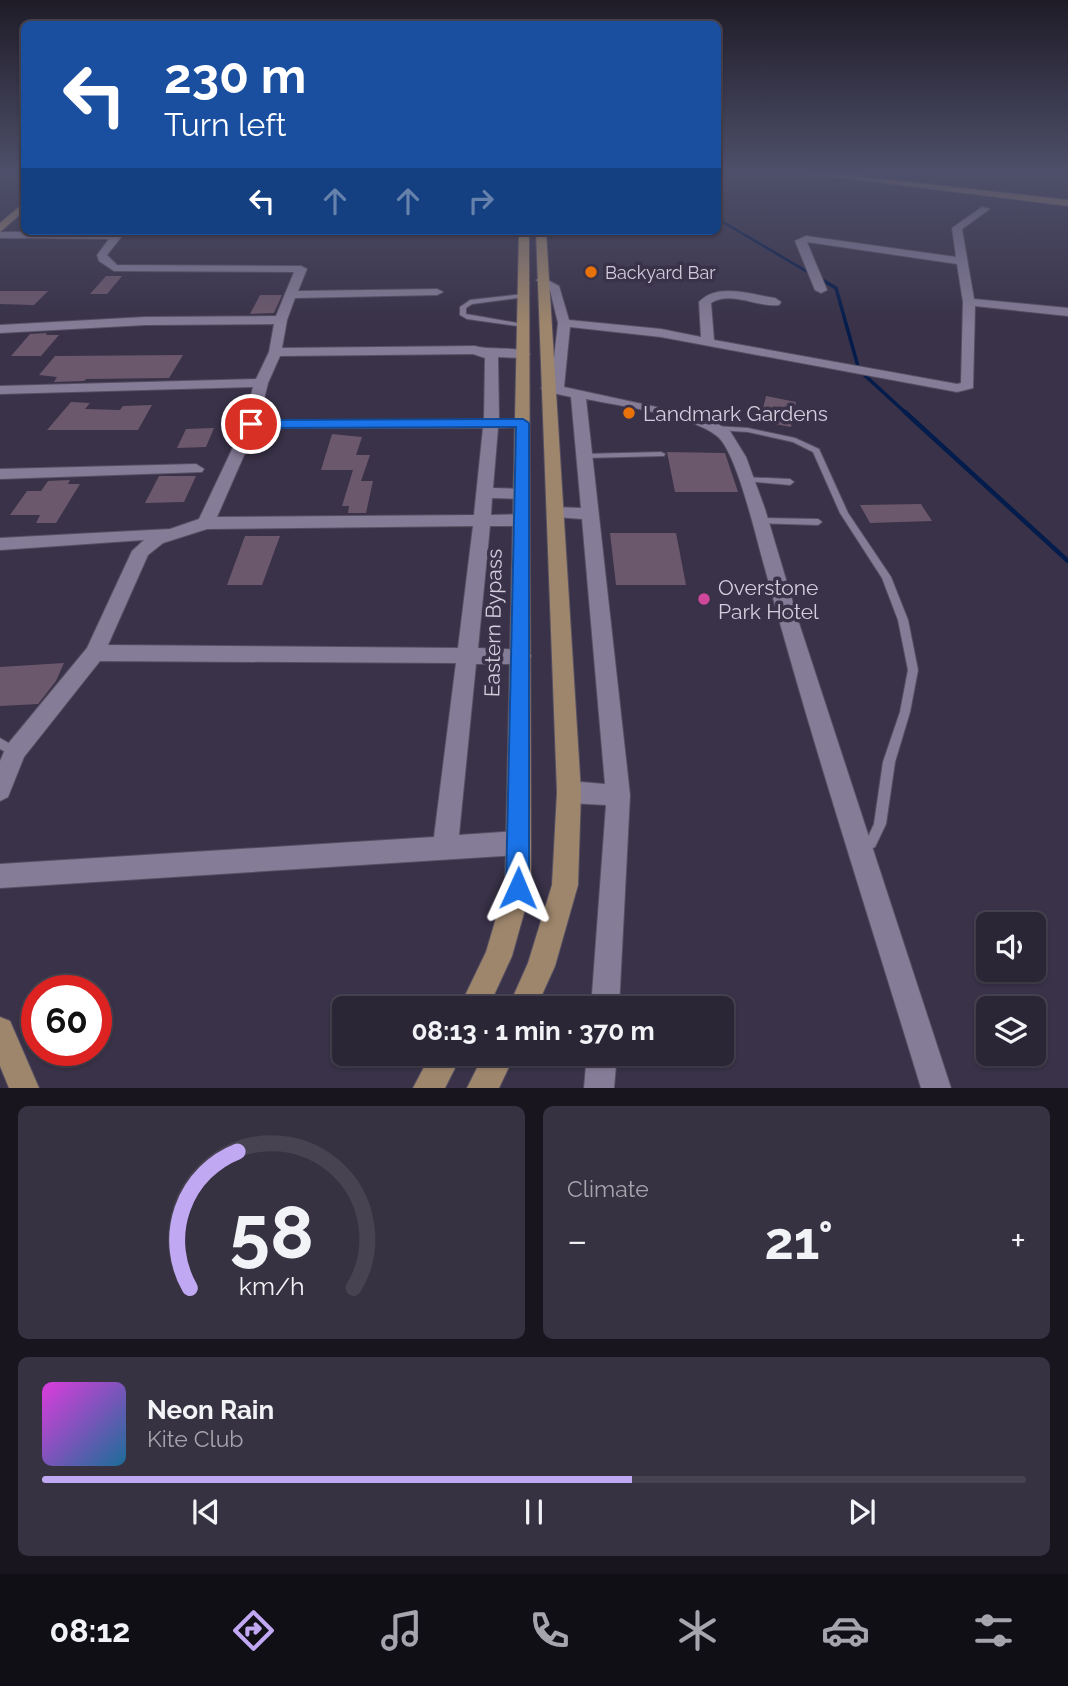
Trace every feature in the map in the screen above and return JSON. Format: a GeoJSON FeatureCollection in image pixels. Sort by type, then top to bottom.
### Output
{"type":"FeatureCollection","features":[{"type":"Feature","properties":{"kind":"main road","name":"Eastern Bypass"},"geometry":{"type":"LineString","coordinates":[[479,996],[498,956],[518,888],[524,235]]}},
{"type":"Feature","properties":{"kind":"main road"},"geometry":{"type":"LineString","coordinates":[[527,996],[541,966],[565,885],[569,792],[555,512],[552,389],[542,280],[541,235]]}},
{"type":"Feature","properties":{"kind":"main road"},"geometry":{"type":"LineString","coordinates":[[0,1031],[24,1087]]}},
{"type":"Feature","properties":{"kind":"main road"},"geometry":{"type":"LineString","coordinates":[[428,1087],[440,1066]]}},
{"type":"Feature","properties":{"kind":"main road"},"geometry":{"type":"LineString","coordinates":[[482,1087],[493,1066]]}},
{"type":"Feature","properties":{"kind":"street"},"geometry":{"type":"LineString","coordinates":[[564,323],[619,327],[947,387],[964,387],[968,385],[969,302],[957,228],[962,225]]}},
{"type":"Feature","properties":{"kind":"street"},"geometry":{"type":"LineString","coordinates":[[0,247],[21,226]]}},
{"type":"Feature","properties":{"kind":"street"},"geometry":{"type":"LineString","coordinates":[[0,235],[21,235]]}},
{"type":"Feature","properties":{"kind":"street"},"geometry":{"type":"LineString","coordinates":[[117,235],[102,255],[114,268],[301,269],[281,320],[275,352],[261,383],[251,424],[206,523]]}},
{"type":"Feature","properties":{"kind":"street"},"geometry":{"type":"LineString","coordinates":[[821,290],[800,242],[806,239],[962,261]]}},
{"type":"Feature","properties":{"kind":"street"},"geometry":{"type":"LineString","coordinates":[[542,280],[555,288],[564,323],[552,389],[702,421],[725,434],[746,479],[760,521],[936,1087]]}},
{"type":"Feature","properties":{"kind":"street"},"geometry":{"type":"LineString","coordinates":[[290,295],[437,292]]}},
{"type":"Feature","properties":{"kind":"street"},"geometry":{"type":"LineString","coordinates":[[708,342],[705,302],[708,297],[720,295],[775,302]]}},
{"type":"Feature","properties":{"kind":"street"},"geometry":{"type":"LineString","coordinates":[[969,302],[1068,312]]}},
{"type":"Feature","properties":{"kind":"street"},"geometry":{"type":"LineString","coordinates":[[0,329],[145,321],[281,320]]}},
{"type":"Feature","properties":{"kind":"street"},"geometry":{"type":"LineString","coordinates":[[275,352],[475,350],[491,356],[491,424],[485,493],[445,848]]}},
{"type":"Feature","properties":{"kind":"street"},"geometry":{"type":"LineString","coordinates":[[486,354],[523,354]]}},
{"type":"Feature","properties":{"kind":"street"},"geometry":{"type":"LineString","coordinates":[[0,390],[261,383]]}},
{"type":"Feature","properties":{"kind":"street"},"geometry":{"type":"LineString","coordinates":[[578,394],[618,795],[605,996]]}},
{"type":"Feature","properties":{"kind":"street"},"geometry":{"type":"LineString","coordinates":[[251,424],[523,423]]}},
{"type":"Feature","properties":{"kind":"street"},"geometry":{"type":"LineString","coordinates":[[0,474],[196,468]]}},
{"type":"Feature","properties":{"kind":"street"},"geometry":{"type":"LineString","coordinates":[[485,493],[522,494]]}},
{"type":"Feature","properties":{"kind":"street"},"geometry":{"type":"LineString","coordinates":[[555,512],[590,513]]}},
{"type":"Feature","properties":{"kind":"street"},"geometry":{"type":"LineString","coordinates":[[0,790],[8,747],[95,653],[141,551],[157,539],[206,523],[522,520]]}},
{"type":"Feature","properties":{"kind":"street"},"geometry":{"type":"LineString","coordinates":[[0,544],[170,533]]}},
{"type":"Feature","properties":{"kind":"street"},"geometry":{"type":"LineString","coordinates":[[95,653],[521,656]]}},
{"type":"Feature","properties":{"kind":"street"},"geometry":{"type":"LineString","coordinates":[[569,792],[618,795]]}},
{"type":"Feature","properties":{"kind":"street"},"geometry":{"type":"LineString","coordinates":[[0,876],[519,843]]}},
{"type":"Feature","properties":{"kind":"street"},"geometry":{"type":"LineString","coordinates":[[599,1087],[600,1066]]}},
{"type":"Feature","properties":{"kind":"lane"},"geometry":{"type":"LineString","coordinates":[[523,296],[470,302],[463,307],[463,315],[523,326]]}},
{"type":"Feature","properties":{"kind":"lane"},"geometry":{"type":"LineString","coordinates":[[717,428],[748,430],[795,440],[816,451],[844,513],[886,577],[903,620],[913,670],[905,712],[889,762],[880,824],[871,843],[860,848]]}},
{"type":"Feature","properties":{"kind":"lane"},"geometry":{"type":"LineString","coordinates":[[584,456],[661,454]]}},
{"type":"Feature","properties":{"kind":"lane"},"geometry":{"type":"LineString","coordinates":[[746,479],[790,482]]}},
{"type":"Feature","properties":{"kind":"lane"},"geometry":{"type":"LineString","coordinates":[[760,521],[818,522]]}},
{"type":"Feature","properties":{"kind":"building"},"geometry":{"type":"Polygon","coordinates":[[[106,276],[122,276],[107,294],[90,294],[106,276]]]}},
{"type":"Feature","properties":{"kind":"building"},"geometry":{"type":"Polygon","coordinates":[[[0,291],[48,291],[34,305],[0,304],[0,291]]]}},
{"type":"Feature","properties":{"kind":"building"},"geometry":{"type":"Polygon","coordinates":[[[260,295],[282,295],[274,313],[250,314],[260,295]]]}},
{"type":"Feature","properties":{"kind":"building"},"geometry":{"type":"Polygon","coordinates":[[[47,333],[46,335],[59,335],[41,356],[11,356],[30,334],[47,333]]]}},
{"type":"Feature","properties":{"kind":"building"},"geometry":{"type":"Polygon","coordinates":[[[183,355],[169,378],[54,382],[57,377],[39,375],[55,356],[183,355]]]}},
{"type":"Feature","properties":{"kind":"building"},"geometry":{"type":"Polygon","coordinates":[[[766,396],[796,402],[791,427],[760,421],[766,396]]]}},
{"type":"Feature","properties":{"kind":"building"},"geometry":{"type":"Polygon","coordinates":[[[71,402],[90,403],[85,409],[120,410],[123,406],[152,405],[138,430],[47,430],[71,402]]]}},
{"type":"Feature","properties":{"kind":"building"},"geometry":{"type":"Polygon","coordinates":[[[214,428],[206,447],[177,448],[186,429],[214,428]]]}},
{"type":"Feature","properties":{"kind":"building"},"geometry":{"type":"Polygon","coordinates":[[[332,434],[362,437],[356,455],[370,455],[361,481],[373,481],[366,513],[348,513],[349,506],[342,506],[353,470],[321,470],[332,434]]]}},
{"type":"Feature","properties":{"kind":"building"},"geometry":{"type":"Polygon","coordinates":[[[667,452],[725,453],[738,492],[675,492],[667,452]]]}},
{"type":"Feature","properties":{"kind":"building"},"geometry":{"type":"Polygon","coordinates":[[[159,476],[196,476],[184,502],[145,503],[159,476]]]}},
{"type":"Feature","properties":{"kind":"building"},"geometry":{"type":"Polygon","coordinates":[[[70,480],[68,484],[80,484],[56,523],[36,523],[40,515],[10,515],[27,491],[41,491],[48,481],[70,480]]]}},
{"type":"Feature","properties":{"kind":"building"},"geometry":{"type":"Polygon","coordinates":[[[921,504],[932,521],[870,523],[860,505],[921,504]]]}},
{"type":"Feature","properties":{"kind":"building"},"geometry":{"type":"Polygon","coordinates":[[[610,533],[676,533],[686,585],[616,585],[610,533]]]}},
{"type":"Feature","properties":{"kind":"building"},"geometry":{"type":"Polygon","coordinates":[[[245,536],[280,536],[262,585],[227,585],[245,536]]]}},
{"type":"Feature","properties":{"kind":"building"},"geometry":{"type":"Polygon","coordinates":[[[64,663],[56,681],[38,704],[0,706],[0,667],[64,663]]]}},
{"type":"Feature","properties":{"kind":"waterway"},"geometry":{"type":"LineString","coordinates":[[728,225],[811,274]]}},
{"type":"Feature","properties":{"kind":"waterway"},"geometry":{"type":"LineString","coordinates":[[822,280],[819,278],[836,288],[859,370],[907,414]]}},
{"type":"Feature","properties":{"kind":"waterway"},"geometry":{"type":"LineString","coordinates":[[905,412],[1068,561]]}},
{"type":"Feature","properties":{"kind":"place","name":"Backyard Bar"},"geometry":{"type":"Point","coordinates":[591,272]}},
{"type":"Feature","properties":{"kind":"place","name":"Landmark Gardens"},"geometry":{"type":"Point","coordinates":[629,413]}},
{"type":"Feature","properties":{"kind":"place","name":"Overstone Park Hotel"},"geometry":{"type":"Point","coordinates":[704,599]}},
{"type":"Feature","properties":{"kind":"route"},"geometry":{"type":"LineString","coordinates":[[251,424],[523,423],[518,888]]}}]}
